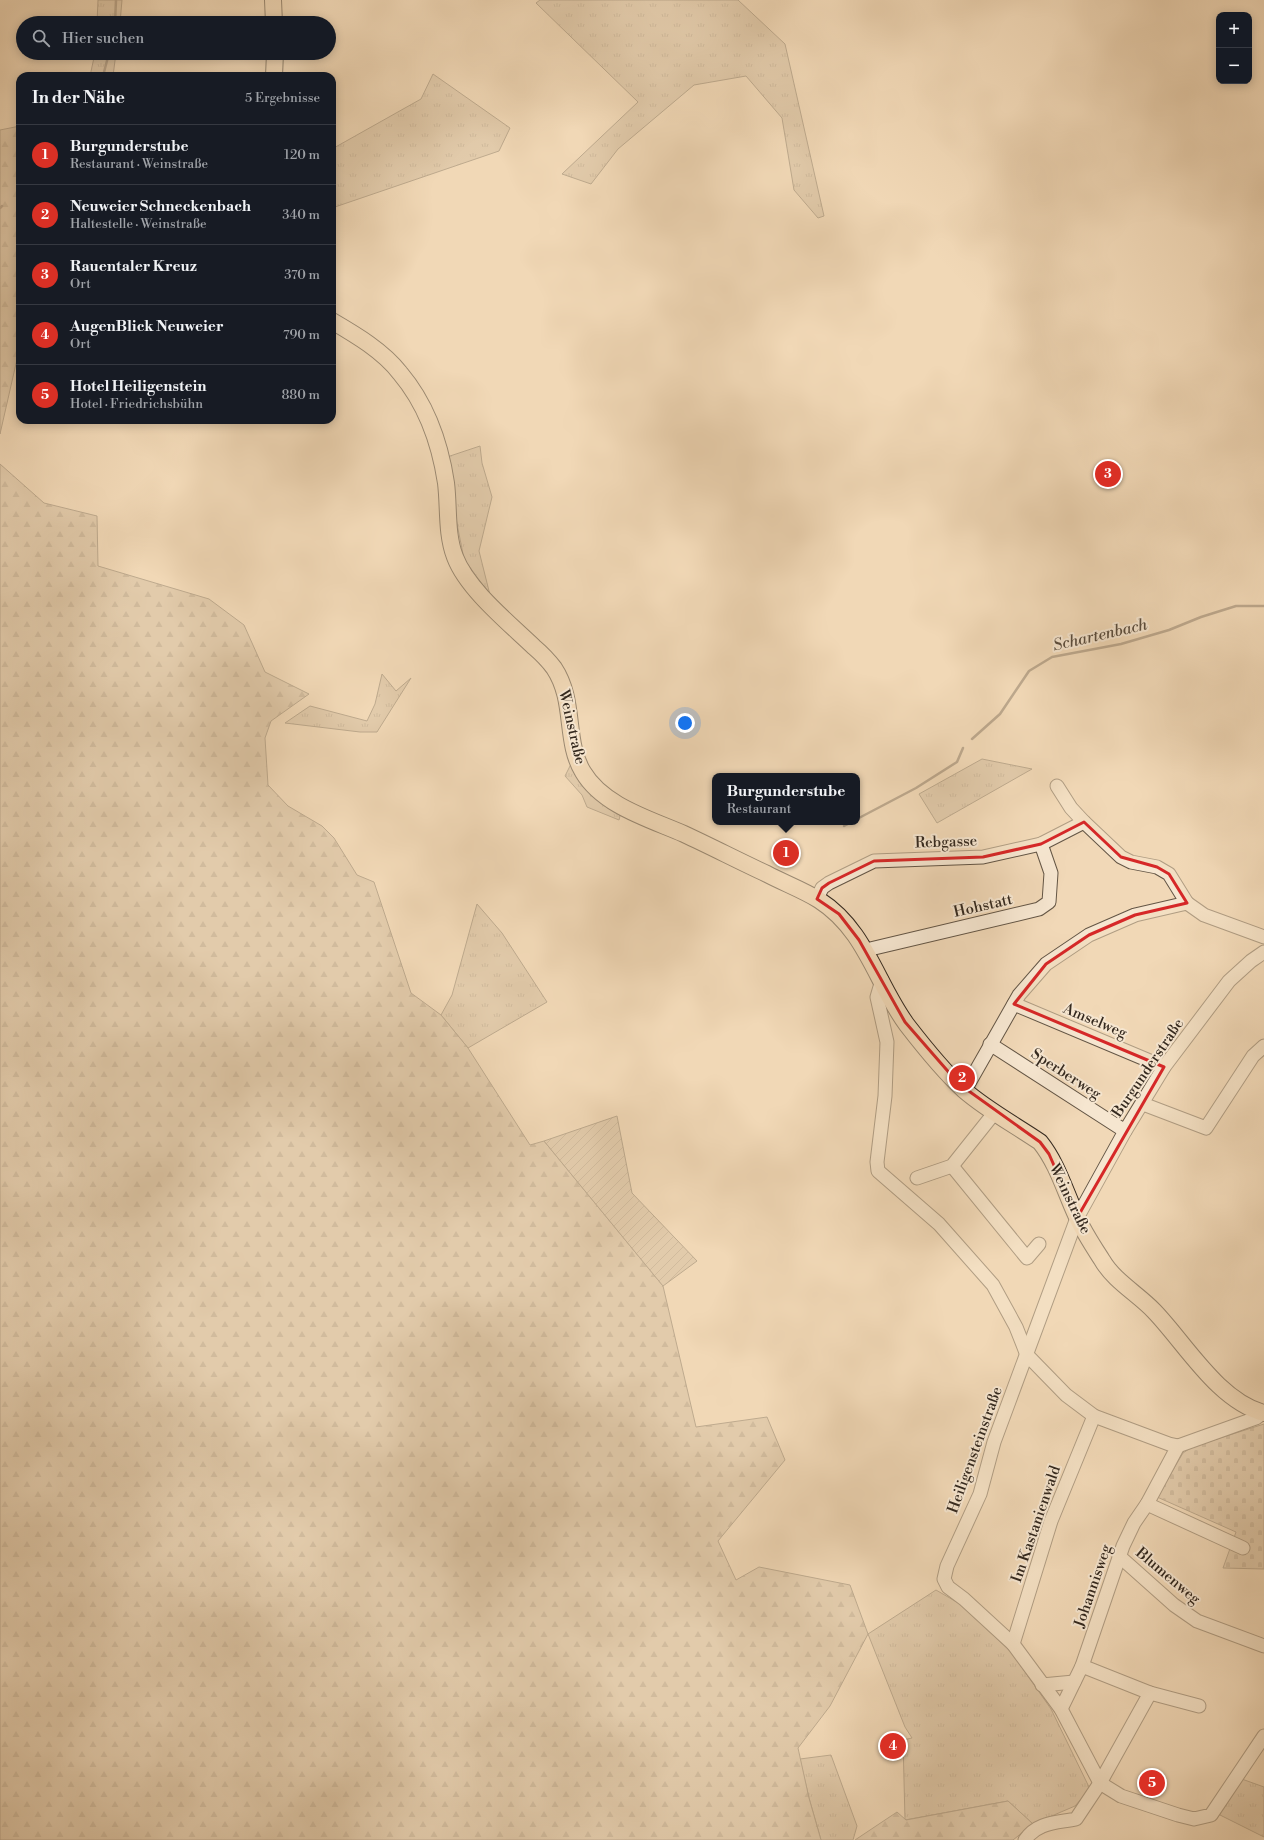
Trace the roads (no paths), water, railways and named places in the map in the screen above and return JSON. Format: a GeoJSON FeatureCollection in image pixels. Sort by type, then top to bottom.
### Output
{"type":"FeatureCollection","features":[{"type":"Feature","properties":{"kind":"main road"},"geometry":{"type":"LineString","coordinates":[[273,0],[274,16]]}},
{"type":"Feature","properties":{"kind":"main road"},"geometry":{"type":"LineString","coordinates":[[274,72],[275,60]]}},
{"type":"Feature","properties":{"kind":"main road","name":"Weinstraße"},"geometry":{"type":"LineString","coordinates":[[336,324],[373,348],[400,372],[420,401],[435,432],[443,464],[448,499],[449,532],[454,556],[464,576],[553,667],[567,698],[576,758],[582,772],[592,784],[605,796],[625,808],[692,838],[817,899],[839,914],[866,950],[905,1022],[926,1049],[965,1090],[1040,1142],[1049,1154],[1077,1218],[1103,1263],[1124,1285],[1154,1310],[1214,1380],[1241,1402],[1264,1413]]}},
{"type":"Feature","properties":{"kind":"street"},"geometry":{"type":"LineString","coordinates":[[1057,786],[1071,808],[1121,857],[1131,862],[1157,867],[1169,874],[1187,903],[1204,915],[1224,924],[1257,933],[1264,937]]}},
{"type":"Feature","properties":{"kind":"street","name":"Rebgasse"},"geometry":{"type":"LineString","coordinates":[[817,899],[822,888],[829,883],[874,861],[983,857],[1041,844],[1084,822]]}},
{"type":"Feature","properties":{"kind":"street","name":"Hohstatt"},"geometry":{"type":"LineString","coordinates":[[866,950],[1039,909],[1049,902],[1052,873],[1041,844]]}},
{"type":"Feature","properties":{"kind":"street"},"geometry":{"type":"LineString","coordinates":[[965,1090],[1019,995],[1046,964],[1088,935],[1135,915],[1187,903]]}},
{"type":"Feature","properties":{"kind":"street","name":"Burgunderstraße"},"geometry":{"type":"LineString","coordinates":[[1077,1218],[1125,1131],[1143,1104],[1164,1067],[1229,981],[1251,961],[1264,952]]}},
{"type":"Feature","properties":{"kind":"street"},"geometry":{"type":"LineString","coordinates":[[882,980],[877,997],[887,1042],[885,1096],[877,1162],[878,1171],[939,1224],[993,1285],[1016,1327],[1027,1355],[1066,1394],[1094,1416],[1178,1446],[1256,1418],[1264,1413]]}},
{"type":"Feature","properties":{"kind":"street","name":"Amselweg"},"geometry":{"type":"LineString","coordinates":[[1014,1004],[1164,1067]]}},
{"type":"Feature","properties":{"kind":"street","name":"Sperberweg"},"geometry":{"type":"LineString","coordinates":[[990,1044],[1125,1131]]}},
{"type":"Feature","properties":{"kind":"street"},"geometry":{"type":"LineString","coordinates":[[1143,1104],[1206,1128],[1253,1056],[1264,1046]]}},
{"type":"Feature","properties":{"kind":"street"},"geometry":{"type":"LineString","coordinates":[[916,1178],[952,1166],[995,1112]]}},
{"type":"Feature","properties":{"kind":"street"},"geometry":{"type":"LineString","coordinates":[[952,1166],[1027,1258],[1039,1244]]}},
{"type":"Feature","properties":{"kind":"street","name":"Heiligensteinstraße"},"geometry":{"type":"LineString","coordinates":[[1077,1218],[994,1442],[980,1494],[947,1566],[944,1579],[948,1587],[964,1599],[1013,1644],[1061,1710],[1100,1783]]}},
{"type":"Feature","properties":{"kind":"street","name":"Im Kastanienwald"},"geometry":{"type":"LineString","coordinates":[[1013,1644],[1051,1521],[1094,1416]]}},
{"type":"Feature","properties":{"kind":"street","name":"Johannisweg"},"geometry":{"type":"LineString","coordinates":[[1061,1710],[1082,1666],[1118,1556],[1134,1523],[1147,1504],[1178,1446]]}},
{"type":"Feature","properties":{"kind":"street"},"geometry":{"type":"LineString","coordinates":[[1147,1504],[1243,1548]]}},
{"type":"Feature","properties":{"kind":"street","name":"Blumenweg"},"geometry":{"type":"LineString","coordinates":[[1118,1556],[1174,1605],[1197,1621],[1264,1646]]}},
{"type":"Feature","properties":{"kind":"street"},"geometry":{"type":"LineString","coordinates":[[1082,1666],[1150,1693],[1199,1706]]}},
{"type":"Feature","properties":{"kind":"street"},"geometry":{"type":"LineString","coordinates":[[1042,1685],[1074,1682]]}},
{"type":"Feature","properties":{"kind":"street"},"geometry":{"type":"LineString","coordinates":[[1025,1840],[1031,1831],[1041,1825],[1076,1819],[1100,1783],[1150,1693]]}},
{"type":"Feature","properties":{"kind":"street"},"geometry":{"type":"LineString","coordinates":[[1100,1783],[1121,1796],[1178,1815],[1194,1819],[1211,1815],[1264,1736]]}},
{"type":"Feature","properties":{"kind":"waterway"},"geometry":{"type":"LineString","coordinates":[[115,16],[116,0]]}},
{"type":"Feature","properties":{"kind":"waterway"},"geometry":{"type":"LineString","coordinates":[[104,72],[107,60]]}},
{"type":"Feature","properties":{"kind":"waterway","name":"Schartenbach"},"geometry":{"type":"LineString","coordinates":[[972,739],[1000,714],[1029,671],[1052,657],[1121,644],[1169,630],[1201,617],[1236,606],[1264,606]]}},
{"type":"Feature","properties":{"kind":"waterway","name":"Schartenbach"},"geometry":{"type":"LineString","coordinates":[[860,817],[916,788],[957,762],[963,748]]}},
{"type":"Feature","properties":{"kind":"place","name":"Rauentaler Kreuz"},"geometry":{"type":"Point","coordinates":[1108,474]}},
{"type":"Feature","properties":{"kind":"place","name":"Burgunderstube"},"geometry":{"type":"Point","coordinates":[786,853]}},
{"type":"Feature","properties":{"kind":"place","name":"Neuweier Schneckenbach"},"geometry":{"type":"Point","coordinates":[962,1078]}},
{"type":"Feature","properties":{"kind":"place","name":"AugenBlick Neuweier"},"geometry":{"type":"Point","coordinates":[893,1746]}},
{"type":"Feature","properties":{"kind":"place","name":"Hotel Heiligenstein"},"geometry":{"type":"Point","coordinates":[1152,1783]}}]}
